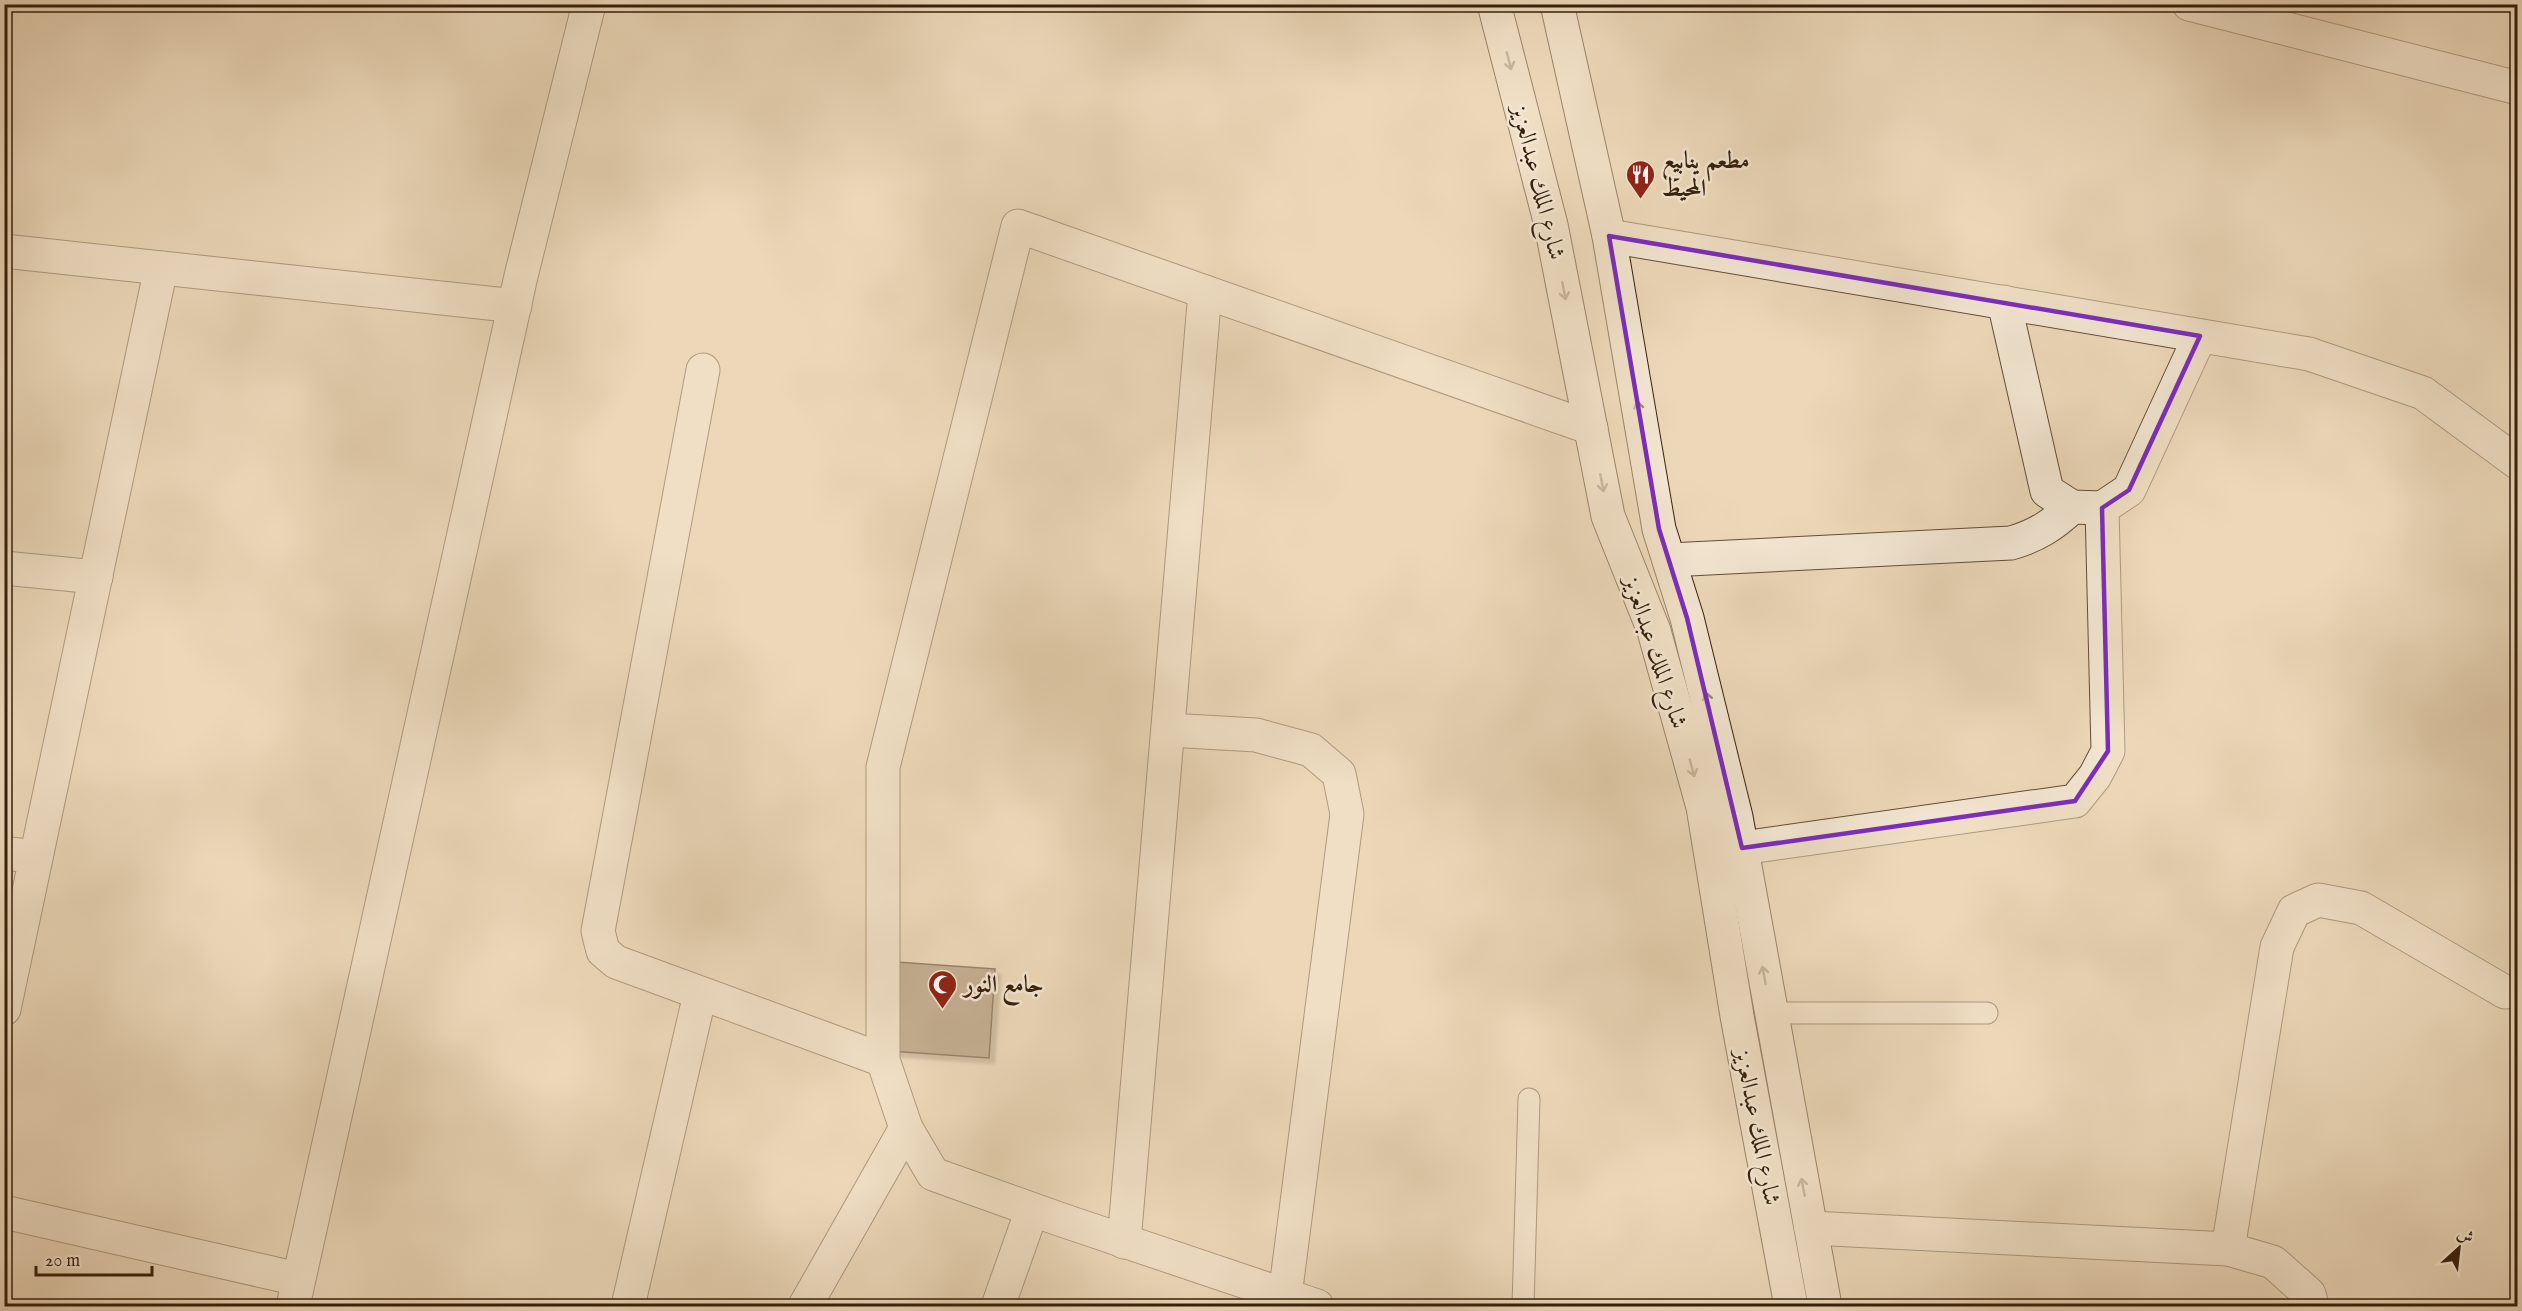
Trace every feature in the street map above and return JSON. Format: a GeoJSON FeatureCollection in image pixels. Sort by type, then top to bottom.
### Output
{"type":"FeatureCollection","features":[{"type":"Feature","properties":{"kind":"street"},"geometry":{"type":"LineString","coordinates":[[4,1212],[295,1293],[515,306],[589,4]]}},
{"type":"Feature","properties":{"kind":"street","name":"شارع الملك عبدالعزيز"},"geometry":{"type":"LineString","coordinates":[[1494,4],[1551,225],[1608,516],[1654,632],[1702,807],[1737,1016],[1791,1306]]}},
{"type":"Feature","properties":{"kind":"street","name":"شارع الملك عبدالعزيز"},"geometry":{"type":"LineString","coordinates":[[1557,4],[1609,236],[1659,530],[1687,618],[1742,848],[1825,1306]]}},
{"type":"Feature","properties":{"kind":"street"},"geometry":{"type":"LineString","coordinates":[[2195,5],[2517,88]]}},
{"type":"Feature","properties":{"kind":"street"},"geometry":{"type":"LineString","coordinates":[[1168,730],[1256,735],[1311,750],[1339,774],[1347,814],[1306,1303],[1124,1242],[933,1174],[906,1128],[883,1060],[884,768],[1018,226],[1591,428]]}},
{"type":"Feature","properties":{"kind":"street"},"geometry":{"type":"LineString","coordinates":[[1609,236],[2309,354],[2423,393],[2517,463]]}},
{"type":"Feature","properties":{"kind":"street"},"geometry":{"type":"LineString","coordinates":[[4,251],[515,306]]}},
{"type":"Feature","properties":{"kind":"street"},"geometry":{"type":"LineString","coordinates":[[4,1008],[161,268]]}},
{"type":"Feature","properties":{"kind":"street"},"geometry":{"type":"LineString","coordinates":[[1124,1242],[1205,292]]}},
{"type":"Feature","properties":{"kind":"street"},"geometry":{"type":"LineString","coordinates":[[2004,302],[2047,490],[2087,507]]}},
{"type":"Feature","properties":{"kind":"street"},"geometry":{"type":"LineString","coordinates":[[1669,560],[2012,543],[2030,538],[2087,507],[2129,490],[2200,336]]}},
{"type":"Feature","properties":{"kind":"street"},"geometry":{"type":"LineString","coordinates":[[703,370],[598,931],[603,951],[616,962],[883,1060]]}},
{"type":"Feature","properties":{"kind":"street"},"geometry":{"type":"LineString","coordinates":[[1742,848],[2075,801],[2095,776],[2108,751],[2087,507]]}},
{"type":"Feature","properties":{"kind":"street"},"geometry":{"type":"LineString","coordinates":[[4,568],[96,577]]}},
{"type":"Feature","properties":{"kind":"street"},"geometry":{"type":"LineString","coordinates":[[4,853],[36,857]]}},
{"type":"Feature","properties":{"kind":"street"},"geometry":{"type":"LineString","coordinates":[[2228,1249],[2277,947],[2294,911],[2318,900],[2361,908],[2505,992]]}},
{"type":"Feature","properties":{"kind":"street"},"geometry":{"type":"LineString","coordinates":[[628,1306],[700,994]]}},
{"type":"Feature","properties":{"kind":"street"},"geometry":{"type":"LineString","coordinates":[[805,1306],[906,1128]]}},
{"type":"Feature","properties":{"kind":"street"},"geometry":{"type":"LineString","coordinates":[[998,1306],[1032,1210]]}},
{"type":"Feature","properties":{"kind":"street"},"geometry":{"type":"LineString","coordinates":[[1811,1228],[2228,1249],[2273,1262],[2309,1294],[2312,1306]]}},
{"type":"Feature","properties":{"kind":"lane"},"geometry":{"type":"LineString","coordinates":[[1770,1012],[1987,1013]]}},
{"type":"Feature","properties":{"kind":"lane"},"geometry":{"type":"LineString","coordinates":[[1523,1306],[1529,1099]]}},
{"type":"Feature","properties":{"kind":"highlighted area"},"geometry":{"type":"Polygon","coordinates":[[[1609,236],[2200,336],[2129,490],[2102,508],[2108,751],[2075,801],[1742,848],[1687,618],[1659,529],[1609,236]]]}},
{"type":"Feature","properties":{"kind":"building","name":"جامع النور"},"geometry":{"type":"Polygon","coordinates":[[[896,962],[995,969],[989,1058],[890,1051],[896,962]]]}},
{"type":"Feature","properties":{"kind":"place","name":"مطعم ينابيع المحيط"},"geometry":{"type":"Point","coordinates":[1641,200]}},
{"type":"Feature","properties":{"kind":"place","name":"جامع النور"},"geometry":{"type":"Point","coordinates":[943,1010]}}]}
